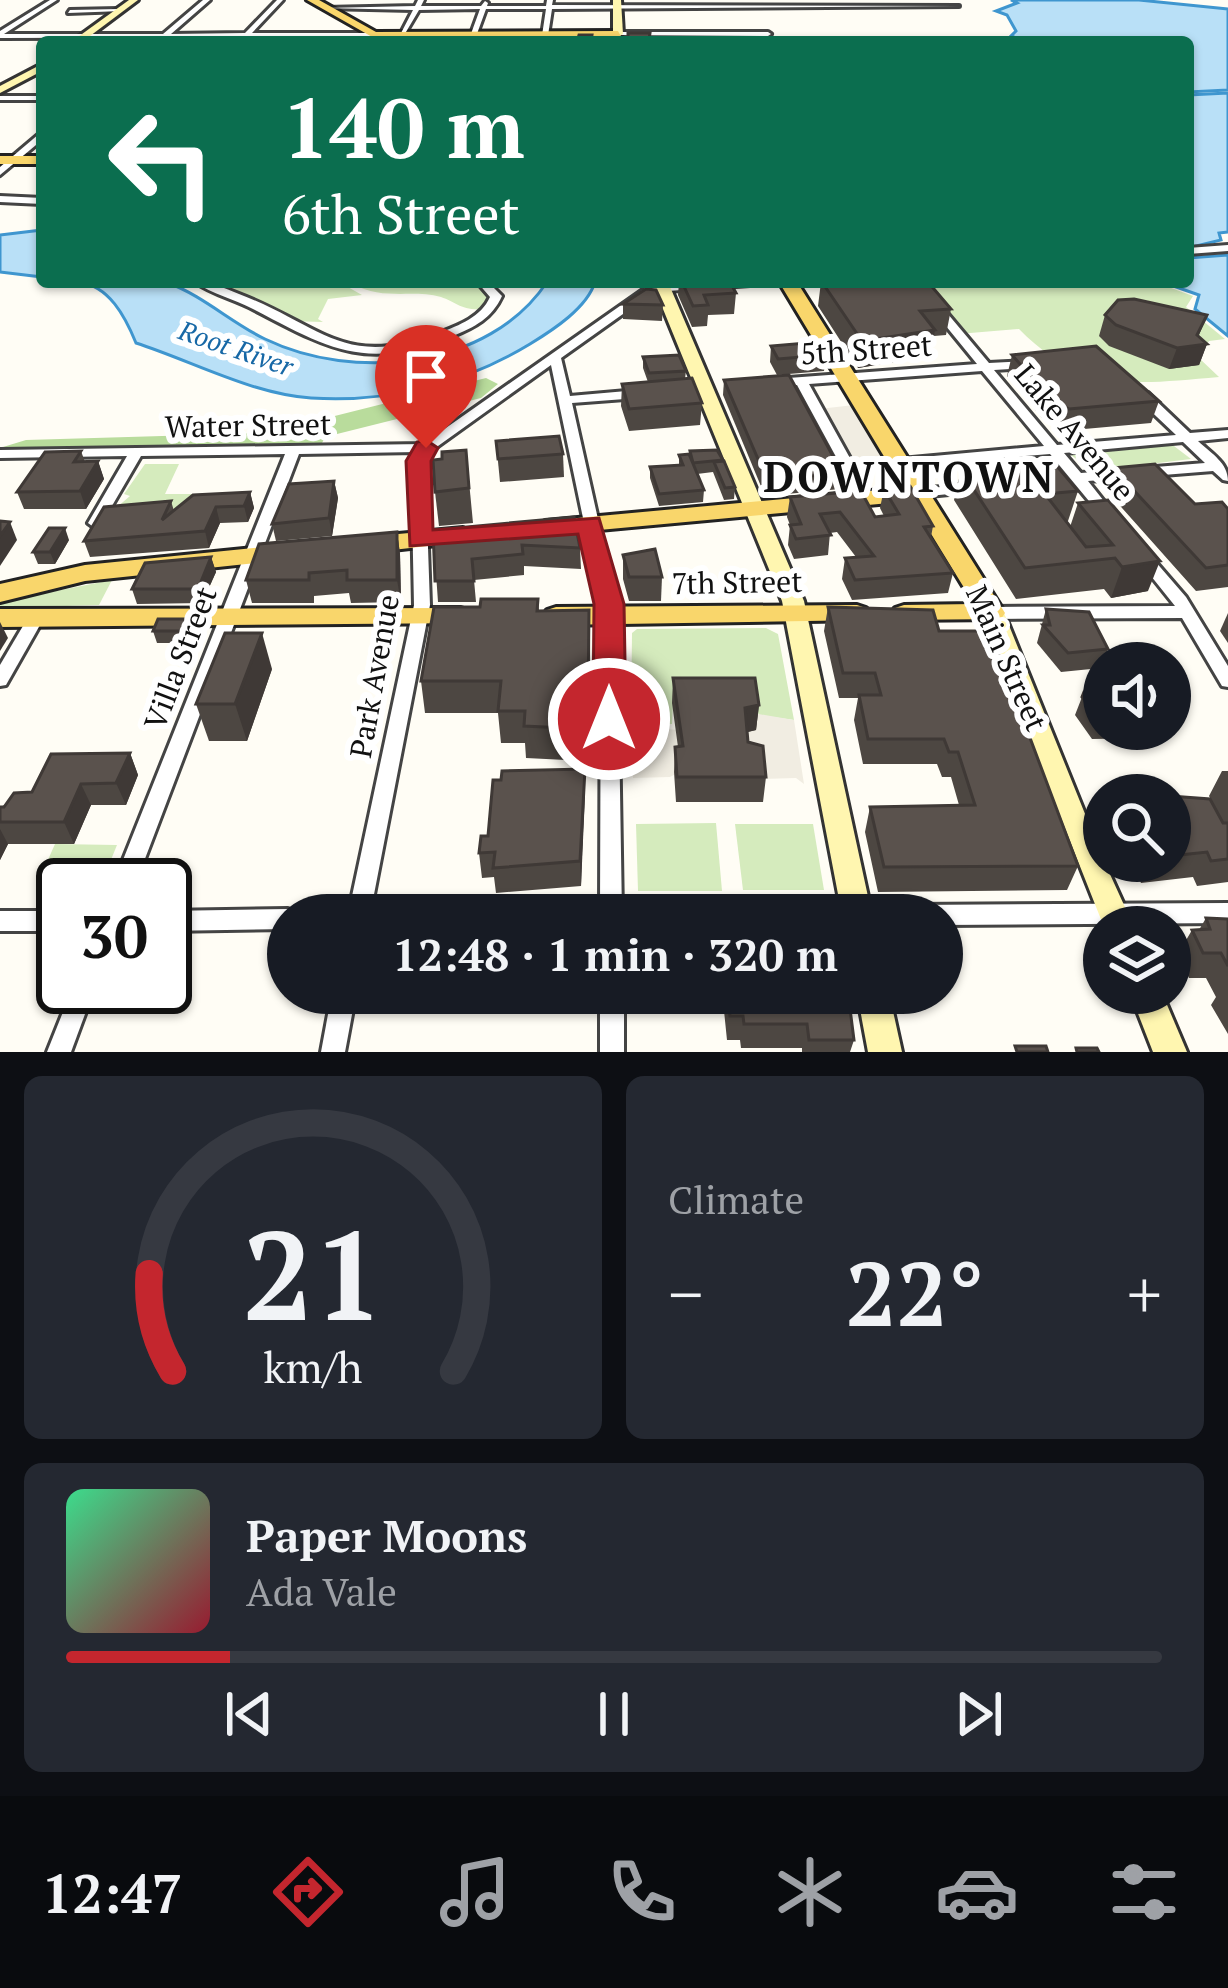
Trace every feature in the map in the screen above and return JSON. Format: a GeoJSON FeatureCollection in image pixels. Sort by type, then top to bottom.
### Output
{"type":"FeatureCollection","features":[{"type":"Feature","properties":{"kind":"main road"},"geometry":{"type":"LineString","coordinates":[[312,0],[368,36]]}},
{"type":"Feature","properties":{"kind":"main road"},"geometry":{"type":"LineString","coordinates":[[392,36],[426,36]]}},
{"type":"Feature","properties":{"kind":"main road","name":"Main Street"},"geometry":{"type":"LineString","coordinates":[[792,288],[992,614]]}},
{"type":"Feature","properties":{"kind":"main road"},"geometry":{"type":"LineString","coordinates":[[527,530],[920,493]]}},
{"type":"Feature","properties":{"kind":"main road"},"geometry":{"type":"LineString","coordinates":[[0,593],[85,573],[480,535]]}},
{"type":"Feature","properties":{"kind":"main road","name":"7th Street"},"geometry":{"type":"LineString","coordinates":[[0,618],[992,614]]}},
{"type":"Feature","properties":{"kind":"street"},"geometry":{"type":"LineString","coordinates":[[0,35],[54,0]]}},
{"type":"Feature","properties":{"kind":"street"},"geometry":{"type":"LineString","coordinates":[[85,36],[134,0]]}},
{"type":"Feature","properties":{"kind":"street"},"geometry":{"type":"LineString","coordinates":[[164,36],[206,0]]}},
{"type":"Feature","properties":{"kind":"street"},"geometry":{"type":"LineString","coordinates":[[247,35],[280,0]]}},
{"type":"Feature","properties":{"kind":"street"},"geometry":{"type":"LineString","coordinates":[[328,8],[420,3],[956,6]]}},
{"type":"Feature","properties":{"kind":"street"},"geometry":{"type":"LineString","coordinates":[[403,35],[420,3]]}},
{"type":"Feature","properties":{"kind":"street"},"geometry":{"type":"LineString","coordinates":[[474,36],[485,3]]}},
{"type":"Feature","properties":{"kind":"street"},"geometry":{"type":"LineString","coordinates":[[544,36],[550,3]]}},
{"type":"Feature","properties":{"kind":"street"},"geometry":{"type":"LineString","coordinates":[[617,3],[619,36]]}},
{"type":"Feature","properties":{"kind":"street"},"geometry":{"type":"LineString","coordinates":[[684,3],[692,36]]}},
{"type":"Feature","properties":{"kind":"street"},"geometry":{"type":"LineString","coordinates":[[740,3],[769,34]]}},
{"type":"Feature","properties":{"kind":"street"},"geometry":{"type":"LineString","coordinates":[[70,11],[118,11]]}},
{"type":"Feature","properties":{"kind":"street"},"geometry":{"type":"LineString","coordinates":[[731,36],[769,34]]}},
{"type":"Feature","properties":{"kind":"street"},"geometry":{"type":"LineString","coordinates":[[0,35],[36,37]]}},
{"type":"Feature","properties":{"kind":"street"},"geometry":{"type":"LineString","coordinates":[[226,36],[288,36]]}},
{"type":"Feature","properties":{"kind":"street"},"geometry":{"type":"LineString","coordinates":[[1,92],[36,72]]}},
{"type":"Feature","properties":{"kind":"street"},"geometry":{"type":"LineString","coordinates":[[1,92],[36,92]]}},
{"type":"Feature","properties":{"kind":"street"},"geometry":{"type":"LineString","coordinates":[[1,92],[36,95]]}},
{"type":"Feature","properties":{"kind":"street"},"geometry":{"type":"LineString","coordinates":[[0,172],[7,160],[36,140]]}},
{"type":"Feature","properties":{"kind":"street"},"geometry":{"type":"LineString","coordinates":[[0,199],[36,201]]}},
{"type":"Feature","properties":{"kind":"street"},"geometry":{"type":"LineString","coordinates":[[1194,250],[1228,248]]}},
{"type":"Feature","properties":{"kind":"street"},"geometry":{"type":"LineString","coordinates":[[215,288],[319,343],[361,351],[413,346],[475,321],[496,301],[486,288]]}},
{"type":"Feature","properties":{"kind":"street","name":"Lake Avenue"},"geometry":{"type":"LineString","coordinates":[[919,288],[1121,531]]}},
{"type":"Feature","properties":{"kind":"street"},"geometry":{"type":"LineString","coordinates":[[426,448],[634,301],[663,289],[796,614],[853,894]]}},
{"type":"Feature","properties":{"kind":"street"},"geometry":{"type":"LineString","coordinates":[[555,357],[609,616],[611,894]]}},
{"type":"Feature","properties":{"kind":"street","name":"5th Street"},"geometry":{"type":"LineString","coordinates":[[756,385],[1051,362]]}},
{"type":"Feature","properties":{"kind":"street"},"geometry":{"type":"LineString","coordinates":[[801,381],[865,498]]}},
{"type":"Feature","properties":{"kind":"street"},"geometry":{"type":"LineString","coordinates":[[1133,386],[1224,470]]}},
{"type":"Feature","properties":{"kind":"street"},"geometry":{"type":"LineString","coordinates":[[563,400],[647,394]]}},
{"type":"Feature","properties":{"kind":"street"},"geometry":{"type":"LineString","coordinates":[[901,464],[1228,434]]}},
{"type":"Feature","properties":{"kind":"street","name":"Water Street"},"geometry":{"type":"LineString","coordinates":[[0,454],[426,448]]}},
{"type":"Feature","properties":{"kind":"street","name":"Park Avenue"},"geometry":{"type":"LineString","coordinates":[[363,894],[419,617],[418,461],[426,448]]}},
{"type":"Feature","properties":{"kind":"street","name":"Villa Street"},"geometry":{"type":"LineString","coordinates":[[135,858],[292,453]]}},
{"type":"Feature","properties":{"kind":"street"},"geometry":{"type":"LineString","coordinates":[[95,523],[135,454]]}},
{"type":"Feature","properties":{"kind":"street"},"geometry":{"type":"LineString","coordinates":[[1049,481],[1224,470]]}},
{"type":"Feature","properties":{"kind":"street"},"geometry":{"type":"LineString","coordinates":[[920,493],[982,487]]}},
{"type":"Feature","properties":{"kind":"street","name":"Lake Avenue"},"geometry":{"type":"LineString","coordinates":[[1136,548],[1187,612],[1228,681]]}},
{"type":"Feature","properties":{"kind":"street","name":"7th Street"},"geometry":{"type":"LineString","coordinates":[[992,614],[1187,612]]}},
{"type":"Feature","properties":{"kind":"street","name":"Main Street"},"geometry":{"type":"LineString","coordinates":[[992,614],[1110,906]]}},
{"type":"Feature","properties":{"kind":"street"},"geometry":{"type":"LineString","coordinates":[[0,680],[36,618]]}},
{"type":"Feature","properties":{"kind":"street"},"geometry":{"type":"LineString","coordinates":[[1191,916],[1228,914]]}},
{"type":"Feature","properties":{"kind":"street"},"geometry":{"type":"LineString","coordinates":[[963,916],[1083,920]]}},
{"type":"Feature","properties":{"kind":"street"},"geometry":{"type":"LineString","coordinates":[[192,921],[267,920]]}},
{"type":"Feature","properties":{"kind":"street"},"geometry":{"type":"LineString","coordinates":[[0,921],[36,922]]}},
{"type":"Feature","properties":{"kind":"street"},"geometry":{"type":"LineString","coordinates":[[59,1052],[74,1014]]}},
{"type":"Feature","properties":{"kind":"street"},"geometry":{"type":"LineString","coordinates":[[333,1052],[340,1014]]}},
{"type":"Feature","properties":{"kind":"street"},"geometry":{"type":"LineString","coordinates":[[611,1014],[612,1052]]}},
{"type":"Feature","properties":{"kind":"street"},"geometry":{"type":"LineString","coordinates":[[877,1014],[885,1052]]}},
{"type":"Feature","properties":{"kind":"street"},"geometry":{"type":"LineString","coordinates":[[1155,1014],[1170,1052]]}},
{"type":"Feature","properties":{"kind":"green space"},"geometry":{"type":"Polygon","coordinates":[[[229,288],[350,288],[362,295],[328,299],[318,319],[323,322],[288,321],[265,303],[229,288]]]}},
{"type":"Feature","properties":{"kind":"green space"},"geometry":{"type":"Polygon","coordinates":[[[481,288],[491,300],[484,309],[470,309],[441,297],[364,289],[481,288]]]}},
{"type":"Feature","properties":{"kind":"green space"},"geometry":{"type":"Polygon","coordinates":[[[920,288],[1171,288],[1193,296],[1186,307],[1225,339],[1209,341],[1199,358],[1219,377],[1136,382],[1088,375],[1065,365],[1019,329],[958,334],[920,288]]]}},
{"type":"Feature","properties":{"kind":"green space"},"geometry":{"type":"Polygon","coordinates":[[[486,378],[498,384],[481,398],[325,437],[320,447],[3,447],[26,440],[267,433],[486,378]]]}},
{"type":"Feature","properties":{"kind":"green space"},"geometry":{"type":"Polygon","coordinates":[[[1170,443],[1191,459],[1092,471],[1071,455],[1170,443]]]}},
{"type":"Feature","properties":{"kind":"green space"},"geometry":{"type":"Polygon","coordinates":[[[145,464],[179,464],[165,494],[196,494],[194,502],[182,509],[116,508],[130,496],[124,494],[145,464]]]}},
{"type":"Feature","properties":{"kind":"green space"},"geometry":{"type":"Polygon","coordinates":[[[112,580],[99,605],[0,608],[0,602],[112,580]]]}},
{"type":"Feature","properties":{"kind":"green space"},"geometry":{"type":"Polygon","coordinates":[[[766,628],[778,634],[794,720],[673,703],[672,724],[631,726],[632,633],[637,629],[766,628]]]}},
{"type":"Feature","properties":{"kind":"green space"},"geometry":{"type":"Polygon","coordinates":[[[716,823],[722,891],[638,891],[636,824],[716,823]]]}},
{"type":"Feature","properties":{"kind":"green space"},"geometry":{"type":"Polygon","coordinates":[[[735,824],[813,824],[824,890],[743,890],[735,824]]]}},
{"type":"Feature","properties":{"kind":"green space"},"geometry":{"type":"Polygon","coordinates":[[[55,844],[117,845],[112,858],[49,858],[55,844]]]}},
{"type":"Feature","properties":{"kind":"shaded area"},"geometry":{"type":"Polygon","coordinates":[[[854,405],[884,461],[850,464],[819,409],[854,405]]]}},
{"type":"Feature","properties":{"kind":"shaded area"},"geometry":{"type":"Polygon","coordinates":[[[753,713],[794,720],[804,784],[796,778],[760,779],[743,733],[749,733],[753,713]]]}},
{"type":"Feature","properties":{"kind":"shaded area"},"geometry":{"type":"Polygon","coordinates":[[[631,726],[679,730],[681,771],[670,777],[633,778],[631,726]]]}},
{"type":"Feature","properties":{"kind":"water"},"geometry":{"type":"Polygon","coordinates":[[[1011,0],[1139,0],[1228,9],[1228,90],[1194,92],[1194,36],[1011,36],[1016,31],[1007,15],[996,11],[1017,3],[1011,0]]]}},
{"type":"Feature","properties":{"kind":"water"},"geometry":{"type":"Polygon","coordinates":[[[1228,93],[1228,232],[1219,233],[1221,240],[1194,247],[1194,95],[1228,93]]]}},
{"type":"Feature","properties":{"kind":"water"},"geometry":{"type":"Polygon","coordinates":[[[36,231],[36,276],[0,272],[0,235],[36,231]]]}},
{"type":"Feature","properties":{"kind":"water"},"geometry":{"type":"Polygon","coordinates":[[[1228,255],[1228,336],[1195,309],[1199,295],[1179,288],[1194,288],[1194,258],[1228,255]]]}},
{"type":"Feature","properties":{"kind":"water","name":"Root River"},"geometry":{"type":"Polygon","coordinates":[[[178,288],[265,339],[300,352],[378,363],[456,350],[491,334],[522,311],[542,288],[593,288],[559,325],[479,370],[397,394],[340,399],[267,390],[136,343],[121,313],[99,289],[178,288]]]}},
{"type":"Feature","properties":{"kind":"building"},"geometry":{"type":"Polygon","coordinates":[[[685,288],[733,288],[736,293],[704,295],[708,305],[693,306],[685,288]]]}},
{"type":"Feature","properties":{"kind":"building"},"geometry":{"type":"Polygon","coordinates":[[[826,288],[933,288],[951,309],[920,311],[935,330],[862,341],[826,288]]]}},
{"type":"Feature","properties":{"kind":"building"},"geometry":{"type":"Polygon","coordinates":[[[646,289],[656,290],[663,305],[623,304],[646,289]]]}},
{"type":"Feature","properties":{"kind":"building"},"geometry":{"type":"Polygon","coordinates":[[[1134,299],[1207,315],[1197,335],[1207,344],[1177,348],[1116,325],[1105,315],[1118,300],[1134,299]]]}},
{"type":"Feature","properties":{"kind":"building"},"geometry":{"type":"Polygon","coordinates":[[[818,342],[826,355],[778,359],[771,346],[818,342]]]}},
{"type":"Feature","properties":{"kind":"building"},"geometry":{"type":"Polygon","coordinates":[[[1096,346],[1159,401],[1069,409],[1048,396],[1012,355],[1096,346]]]}},
{"type":"Feature","properties":{"kind":"building"},"geometry":{"type":"Polygon","coordinates":[[[679,355],[686,371],[649,373],[643,357],[679,355]]]}},
{"type":"Feature","properties":{"kind":"building"},"geometry":{"type":"Polygon","coordinates":[[[789,375],[842,473],[767,480],[724,380],[789,375]]]}},
{"type":"Feature","properties":{"kind":"building"},"geometry":{"type":"Polygon","coordinates":[[[692,378],[702,403],[629,409],[622,384],[692,378]]]}},
{"type":"Feature","properties":{"kind":"building"},"geometry":{"type":"Polygon","coordinates":[[[559,436],[563,454],[498,459],[496,441],[559,436]]]}},
{"type":"Feature","properties":{"kind":"building"},"geometry":{"type":"Polygon","coordinates":[[[466,450],[469,488],[435,492],[433,460],[442,459],[442,452],[466,450]]]}},
{"type":"Feature","properties":{"kind":"building"},"geometry":{"type":"Polygon","coordinates":[[[717,450],[723,460],[693,463],[690,451],[717,450]]]}},
{"type":"Feature","properties":{"kind":"building"},"geometry":{"type":"Polygon","coordinates":[[[81,451],[74,462],[98,461],[80,491],[17,492],[45,452],[81,451]]]}},
{"type":"Feature","properties":{"kind":"building"},"geometry":{"type":"Polygon","coordinates":[[[689,454],[704,490],[659,494],[650,467],[683,465],[679,455],[689,454]]]}},
{"type":"Feature","properties":{"kind":"building"},"geometry":{"type":"Polygon","coordinates":[[[724,461],[735,487],[725,488],[714,462],[724,461]]]}},
{"type":"Feature","properties":{"kind":"building"},"geometry":{"type":"Polygon","coordinates":[[[1155,464],[1195,504],[1222,502],[1228,509],[1228,565],[1206,568],[1113,468],[1155,464]]]}},
{"type":"Feature","properties":{"kind":"building"},"geometry":{"type":"Polygon","coordinates":[[[1056,465],[1078,491],[1045,494],[1086,547],[1113,545],[1078,503],[1108,500],[1160,561],[1122,567],[1115,558],[1025,568],[961,470],[1056,465]]]}},
{"type":"Feature","properties":{"kind":"building"},"geometry":{"type":"Polygon","coordinates":[[[334,481],[329,518],[272,524],[289,484],[334,481]]]}},
{"type":"Feature","properties":{"kind":"building"},"geometry":{"type":"Polygon","coordinates":[[[910,486],[933,526],[924,527],[953,573],[855,580],[845,558],[874,556],[840,512],[820,514],[831,535],[796,539],[790,525],[801,524],[790,497],[861,491],[875,517],[899,514],[884,489],[910,486]]]}},
{"type":"Feature","properties":{"kind":"building"},"geometry":{"type":"Polygon","coordinates":[[[250,492],[244,506],[216,507],[205,531],[84,541],[104,507],[171,501],[162,520],[193,495],[250,492]]]}},
{"type":"Feature","properties":{"kind":"building"},"geometry":{"type":"Polygon","coordinates":[[[574,517],[580,548],[522,545],[523,554],[472,559],[474,581],[435,581],[433,530],[574,517]]]}},
{"type":"Feature","properties":{"kind":"building"},"geometry":{"type":"Polygon","coordinates":[[[49,528],[65,528],[50,552],[33,552],[49,528]]]}},
{"type":"Feature","properties":{"kind":"building"},"geometry":{"type":"Polygon","coordinates":[[[397,532],[397,580],[347,580],[347,570],[309,573],[309,580],[246,580],[259,544],[397,532]]]}},
{"type":"Feature","properties":{"kind":"building"},"geometry":{"type":"Polygon","coordinates":[[[655,549],[662,577],[629,577],[623,555],[655,549]]]}},
{"type":"Feature","properties":{"kind":"building"},"geometry":{"type":"Polygon","coordinates":[[[211,557],[198,589],[132,589],[145,563],[211,557]]]}},
{"type":"Feature","properties":{"kind":"building"},"geometry":{"type":"Polygon","coordinates":[[[481,599],[538,599],[537,611],[589,610],[588,701],[566,702],[565,728],[524,726],[525,711],[498,711],[501,681],[421,681],[434,607],[480,607],[481,599]]]}},
{"type":"Feature","properties":{"kind":"building"},"geometry":{"type":"Polygon","coordinates":[[[828,607],[933,610],[939,631],[990,631],[1078,866],[884,867],[870,807],[975,805],[958,752],[949,752],[944,739],[868,739],[859,695],[881,695],[875,673],[843,673],[828,607]]]}},
{"type":"Feature","properties":{"kind":"building"},"geometry":{"type":"Polygon","coordinates":[[[1046,609],[1089,612],[1104,642],[1083,642],[1083,652],[1068,653],[1043,625],[1050,625],[1046,609]]]}},
{"type":"Feature","properties":{"kind":"building"},"geometry":{"type":"Polygon","coordinates":[[[158,619],[193,619],[188,631],[153,631],[158,619]]]}},
{"type":"Feature","properties":{"kind":"building"},"geometry":{"type":"Polygon","coordinates":[[[225,633],[262,633],[235,704],[196,704],[225,633]]]}},
{"type":"Feature","properties":{"kind":"building"},"geometry":{"type":"Polygon","coordinates":[[[673,678],[755,678],[759,705],[745,708],[748,742],[763,746],[766,777],[677,777],[675,747],[683,746],[673,678]]]}},
{"type":"Feature","properties":{"kind":"building"},"geometry":{"type":"Polygon","coordinates":[[[130,753],[116,783],[81,784],[64,822],[0,822],[0,807],[14,793],[32,792],[51,754],[130,753]]]}},
{"type":"Feature","properties":{"kind":"building"},"geometry":{"type":"Polygon","coordinates":[[[585,769],[580,861],[493,868],[495,852],[479,853],[481,836],[488,836],[493,780],[501,780],[502,771],[585,769]]]}},
{"type":"Feature","properties":{"kind":"building"},"geometry":{"type":"Polygon","coordinates":[[[1191,798],[1210,799],[1223,823],[1228,823],[1228,859],[1211,861],[1207,852],[1191,854],[1191,798]]]}},
{"type":"Feature","properties":{"kind":"building"},"geometry":{"type":"Polygon","coordinates":[[[1206,918],[1228,919],[1228,966],[1221,953],[1203,953],[1192,930],[1210,929],[1206,918]]]}},
{"type":"Feature","properties":{"kind":"building"},"geometry":{"type":"Polygon","coordinates":[[[851,1014],[854,1040],[809,1040],[807,1024],[744,1024],[743,1016],[730,1016],[851,1014]]]}},
{"type":"Feature","properties":{"kind":"building"},"geometry":{"type":"Polygon","coordinates":[[[1015,1046],[1046,1046],[1048,1052],[1017,1052],[1015,1046]]]}},
{"type":"Feature","properties":{"kind":"district","name":"DOWNTOWN"},"geometry":{"type":"Point","coordinates":[910,476]}},
{"type":"Feature","properties":{"kind":"route"},"geometry":{"type":"LineString","coordinates":[[426,448],[418,461],[419,540],[590,524],[609,604],[609,719]]}}]}
